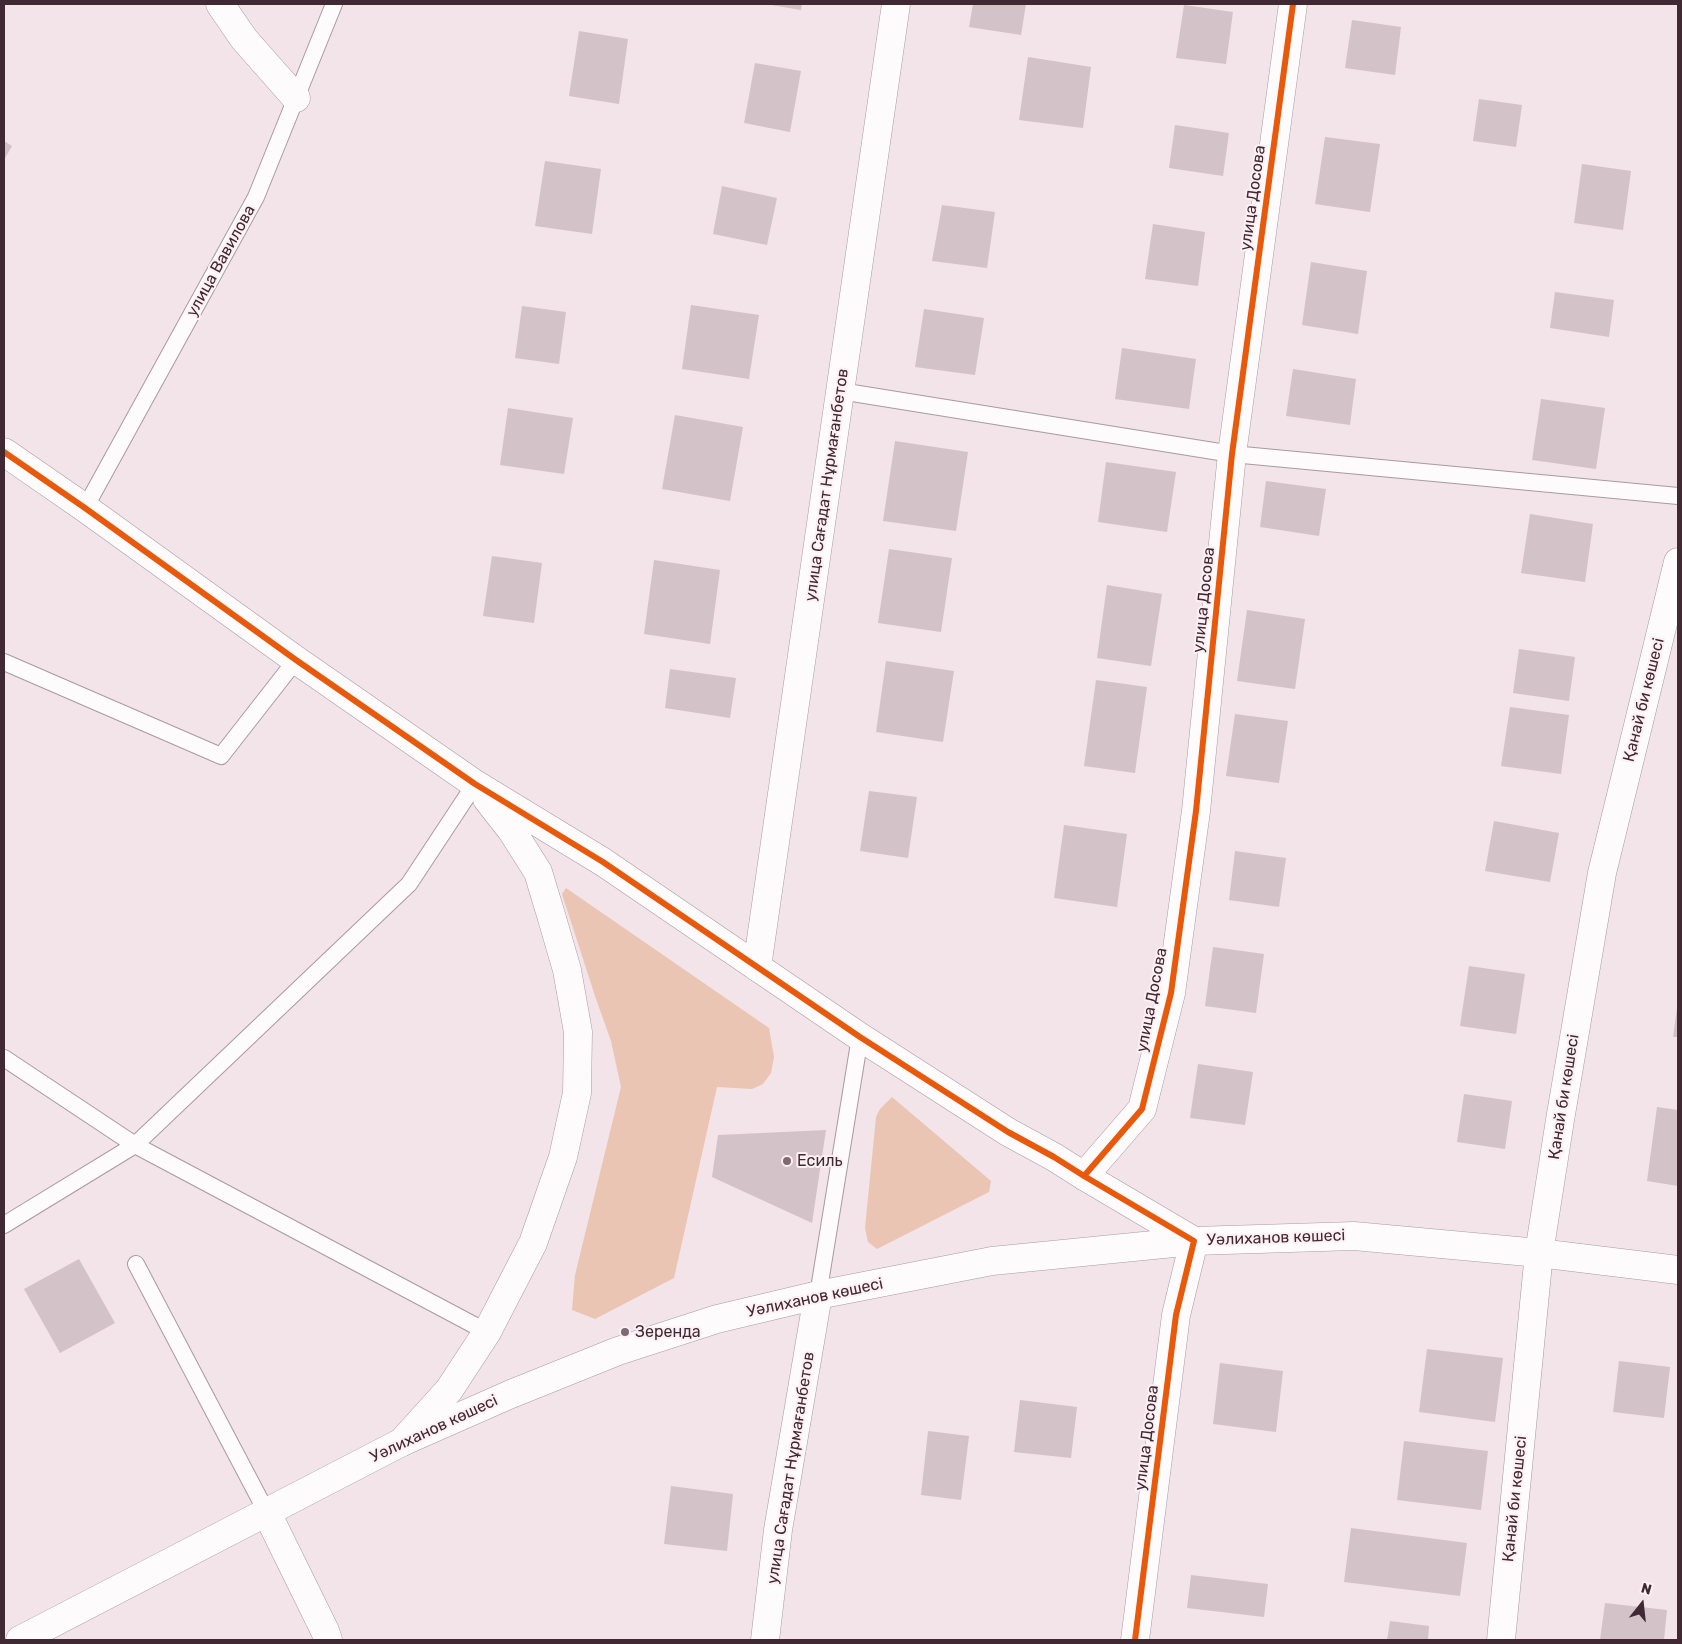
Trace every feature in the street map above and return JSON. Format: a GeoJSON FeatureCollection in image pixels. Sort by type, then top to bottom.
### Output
{"type":"FeatureCollection","features":[{"type":"Feature","properties":{"kind":"street"},"geometry":{"type":"LineString","coordinates":[[220,4],[244,39],[296,98]]}},
{"type":"Feature","properties":{"kind":"street","name":"улица Сағадат Нұрмағанбетов"},"geometry":{"type":"LineString","coordinates":[[757,967],[896,4]]}},
{"type":"Feature","properties":{"kind":"street","name":"улица Досова"},"geometry":{"type":"LineString","coordinates":[[1084,1176],[1142,1109],[1171,993],[1196,811],[1232,454],[1293,4]]}},
{"type":"Feature","properties":{"kind":"street"},"geometry":{"type":"LineString","coordinates":[[4,452],[296,660],[475,784],[603,862],[860,1037],[1008,1132],[1054,1156],[1084,1176],[1194,1241]]}},
{"type":"Feature","properties":{"kind":"street","name":"Қанай би көшесі"},"geometry":{"type":"LineString","coordinates":[[1501,1640],[1539,1253],[1602,873],[1678,562]]}},
{"type":"Feature","properties":{"kind":"street"},"geometry":{"type":"LineString","coordinates":[[402,1442],[449,1390],[487,1332],[533,1243],[563,1157],[577,1093],[578,1032],[567,970],[538,872],[512,831],[475,784]]}},
{"type":"Feature","properties":{"kind":"street","name":"Уәлиханов көшесі"},"geometry":{"type":"LineString","coordinates":[[20,1640],[402,1442],[511,1394],[618,1351],[717,1320],[818,1296],[992,1261],[1194,1241],[1354,1236],[1539,1253],[1678,1270]]}},
{"type":"Feature","properties":{"kind":"street","name":"улица Досова"},"geometry":{"type":"LineString","coordinates":[[1135,1640],[1176,1315],[1194,1241]]}},
{"type":"Feature","properties":{"kind":"street","name":"улица Сағадат Нұрмағанбетов"},"geometry":{"type":"LineString","coordinates":[[765,1640],[778,1530],[818,1296]]}},
{"type":"Feature","properties":{"kind":"street"},"geometry":{"type":"LineString","coordinates":[[267,1513],[328,1640]]}},
{"type":"Feature","properties":{"kind":"lane","name":"улица Вавилова"},"geometry":{"type":"LineString","coordinates":[[85,508],[256,197],[334,4]]}},
{"type":"Feature","properties":{"kind":"lane"},"geometry":{"type":"LineString","coordinates":[[840,391],[1232,454],[1678,496]]}},
{"type":"Feature","properties":{"kind":"lane"},"geometry":{"type":"LineString","coordinates":[[4,662],[221,756],[296,660]]}},
{"type":"Feature","properties":{"kind":"lane"},"geometry":{"type":"LineString","coordinates":[[4,1225],[135,1145],[409,884],[475,784]]}},
{"type":"Feature","properties":{"kind":"lane"},"geometry":{"type":"LineString","coordinates":[[818,1296],[860,1037]]}},
{"type":"Feature","properties":{"kind":"lane"},"geometry":{"type":"LineString","coordinates":[[4,1058],[135,1145],[487,1332]]}},
{"type":"Feature","properties":{"kind":"lane"},"geometry":{"type":"LineString","coordinates":[[136,1264],[267,1513]]}},
{"type":"Feature","properties":{"kind":"shaded area"},"geometry":{"type":"Polygon","coordinates":[[[566,888],[769,1028],[774,1057],[771,1073],[763,1084],[752,1089],[717,1087],[674,1278],[595,1319],[572,1310],[575,1275],[621,1087],[611,1041],[562,894],[566,888]]]}},
{"type":"Feature","properties":{"kind":"shaded area"},"geometry":{"type":"Polygon","coordinates":[[[892,1097],[991,1181],[989,1192],[877,1249],[868,1242],[865,1228],[876,1117],[880,1109],[892,1097]]]}},
{"type":"Feature","properties":{"kind":"building"},"geometry":{"type":"Polygon","coordinates":[[[765,4],[802,4],[801,10],[765,4]]]}},
{"type":"Feature","properties":{"kind":"building"},"geometry":{"type":"Polygon","coordinates":[[[973,4],[1026,4],[1021,35],[969,27],[973,4]]]}},
{"type":"Feature","properties":{"kind":"building"},"geometry":{"type":"Polygon","coordinates":[[[1184,5],[1233,12],[1226,64],[1176,58],[1184,5]]]}},
{"type":"Feature","properties":{"kind":"building"},"geometry":{"type":"Polygon","coordinates":[[[1352,20],[1401,27],[1395,75],[1345,68],[1352,20]]]}},
{"type":"Feature","properties":{"kind":"building"},"geometry":{"type":"Polygon","coordinates":[[[579,31],[628,39],[619,104],[569,96],[579,31]]]}},
{"type":"Feature","properties":{"kind":"building"},"geometry":{"type":"Polygon","coordinates":[[[1028,57],[1091,67],[1083,128],[1019,120],[1028,57]]]}},
{"type":"Feature","properties":{"kind":"building"},"geometry":{"type":"Polygon","coordinates":[[[755,63],[801,71],[790,132],[744,123],[755,63]]]}},
{"type":"Feature","properties":{"kind":"building"},"geometry":{"type":"Polygon","coordinates":[[[1479,99],[1522,105],[1516,147],[1473,141],[1479,99]]]}},
{"type":"Feature","properties":{"kind":"building"},"geometry":{"type":"Polygon","coordinates":[[[1175,125],[1229,133],[1223,176],[1169,168],[1175,125]]]}},
{"type":"Feature","properties":{"kind":"building"},"geometry":{"type":"Polygon","coordinates":[[[1325,137],[1380,144],[1370,212],[1315,204],[1325,137]]]}},
{"type":"Feature","properties":{"kind":"building"},"geometry":{"type":"Polygon","coordinates":[[[4,141],[12,146],[4,160],[4,141]]]}},
{"type":"Feature","properties":{"kind":"building"},"geometry":{"type":"Polygon","coordinates":[[[545,161],[601,169],[592,234],[535,226],[545,161]]]}},
{"type":"Feature","properties":{"kind":"building"},"geometry":{"type":"Polygon","coordinates":[[[1582,164],[1631,171],[1623,230],[1574,223],[1582,164]]]}},
{"type":"Feature","properties":{"kind":"building"},"geometry":{"type":"Polygon","coordinates":[[[722,186],[777,198],[767,245],[713,234],[722,186]]]}},
{"type":"Feature","properties":{"kind":"building"},"geometry":{"type":"Polygon","coordinates":[[[942,205],[995,212],[987,268],[932,261],[942,205]]]}},
{"type":"Feature","properties":{"kind":"building"},"geometry":{"type":"Polygon","coordinates":[[[1153,224],[1205,232],[1198,286],[1145,279],[1153,224]]]}},
{"type":"Feature","properties":{"kind":"building"},"geometry":{"type":"Polygon","coordinates":[[[1311,262],[1367,271],[1358,334],[1302,325],[1311,262]]]}},
{"type":"Feature","properties":{"kind":"building"},"geometry":{"type":"Polygon","coordinates":[[[1555,292],[1614,300],[1609,337],[1550,328],[1555,292]]]}},
{"type":"Feature","properties":{"kind":"building"},"geometry":{"type":"Polygon","coordinates":[[[691,305],[759,315],[749,379],[682,369],[691,305]]]}},
{"type":"Feature","properties":{"kind":"building"},"geometry":{"type":"Polygon","coordinates":[[[522,306],[566,312],[559,364],[515,358],[522,306]]]}},
{"type":"Feature","properties":{"kind":"building"},"geometry":{"type":"Polygon","coordinates":[[[924,309],[984,318],[975,375],[915,367],[924,309]]]}},
{"type":"Feature","properties":{"kind":"building"},"geometry":{"type":"Polygon","coordinates":[[[1122,348],[1196,359],[1189,409],[1115,399],[1122,348]]]}},
{"type":"Feature","properties":{"kind":"building"},"geometry":{"type":"Polygon","coordinates":[[[1293,369],[1356,379],[1350,425],[1286,416],[1293,369]]]}},
{"type":"Feature","properties":{"kind":"building"},"geometry":{"type":"Polygon","coordinates":[[[1541,399],[1605,408],[1596,469],[1532,460],[1541,399]]]}},
{"type":"Feature","properties":{"kind":"building"},"geometry":{"type":"Polygon","coordinates":[[[508,408],[573,418],[564,474],[500,465],[508,408]]]}},
{"type":"Feature","properties":{"kind":"building"},"geometry":{"type":"Polygon","coordinates":[[[675,415],[743,427],[730,501],[662,489],[675,415]]]}},
{"type":"Feature","properties":{"kind":"building"},"geometry":{"type":"Polygon","coordinates":[[[895,441],[968,452],[956,531],[883,521],[895,441]]]}},
{"type":"Feature","properties":{"kind":"building"},"geometry":{"type":"Polygon","coordinates":[[[1106,462],[1176,472],[1167,532],[1098,522],[1106,462]]]}},
{"type":"Feature","properties":{"kind":"building"},"geometry":{"type":"Polygon","coordinates":[[[1266,481],[1326,489],[1319,536],[1260,527],[1266,481]]]}},
{"type":"Feature","properties":{"kind":"building"},"geometry":{"type":"Polygon","coordinates":[[[1530,514],[1593,524],[1585,582],[1521,573],[1530,514]]]}},
{"type":"Feature","properties":{"kind":"building"},"geometry":{"type":"Polygon","coordinates":[[[889,549],[952,558],[941,632],[878,623],[889,549]]]}},
{"type":"Feature","properties":{"kind":"building"},"geometry":{"type":"Polygon","coordinates":[[[492,556],[542,563],[534,623],[483,616],[492,556]]]}},
{"type":"Feature","properties":{"kind":"building"},"geometry":{"type":"Polygon","coordinates":[[[654,560],[720,570],[710,644],[644,634],[654,560]]]}},
{"type":"Feature","properties":{"kind":"building"},"geometry":{"type":"Polygon","coordinates":[[[1107,585],[1162,594],[1151,666],[1097,658],[1107,585]]]}},
{"type":"Feature","properties":{"kind":"building"},"geometry":{"type":"Polygon","coordinates":[[[1247,610],[1305,619],[1295,689],[1237,681],[1247,610]]]}},
{"type":"Feature","properties":{"kind":"building"},"geometry":{"type":"Polygon","coordinates":[[[1519,649],[1575,657],[1569,701],[1513,693],[1519,649]]]}},
{"type":"Feature","properties":{"kind":"building"},"geometry":{"type":"Polygon","coordinates":[[[886,661],[954,671],[943,742],[876,732],[886,661]]]}},
{"type":"Feature","properties":{"kind":"building"},"geometry":{"type":"Polygon","coordinates":[[[670,669],[736,678],[730,718],[665,708],[670,669]]]}},
{"type":"Feature","properties":{"kind":"building"},"geometry":{"type":"Polygon","coordinates":[[[1096,680],[1147,687],[1135,773],[1084,766],[1096,680]]]}},
{"type":"Feature","properties":{"kind":"building"},"geometry":{"type":"Polygon","coordinates":[[[1510,707],[1569,715],[1561,774],[1501,766],[1510,707]]]}},
{"type":"Feature","properties":{"kind":"building"},"geometry":{"type":"Polygon","coordinates":[[[1235,714],[1288,721],[1279,783],[1226,776],[1235,714]]]}},
{"type":"Feature","properties":{"kind":"building"},"geometry":{"type":"Polygon","coordinates":[[[869,791],[917,797],[908,858],[860,851],[869,791]]]}},
{"type":"Feature","properties":{"kind":"building"},"geometry":{"type":"Polygon","coordinates":[[[1494,821],[1559,833],[1550,882],[1485,871],[1494,821]]]}},
{"type":"Feature","properties":{"kind":"building"},"geometry":{"type":"Polygon","coordinates":[[[1064,825],[1127,834],[1117,907],[1054,898],[1064,825]]]}},
{"type":"Feature","properties":{"kind":"building"},"geometry":{"type":"Polygon","coordinates":[[[1235,851],[1286,858],[1279,907],[1229,900],[1235,851]]]}},
{"type":"Feature","properties":{"kind":"building"},"geometry":{"type":"Polygon","coordinates":[[[1213,947],[1264,954],[1256,1013],[1205,1006],[1213,947]]]}},
{"type":"Feature","properties":{"kind":"building"},"geometry":{"type":"Polygon","coordinates":[[[1469,966],[1525,974],[1516,1034],[1460,1026],[1469,966]]]}},
{"type":"Feature","properties":{"kind":"building"},"geometry":{"type":"Polygon","coordinates":[[[1677,1008],[1678,1037],[1673,1037],[1677,1008]]]}},
{"type":"Feature","properties":{"kind":"building"},"geometry":{"type":"Polygon","coordinates":[[[1198,1064],[1253,1072],[1245,1125],[1190,1118],[1198,1064]]]}},
{"type":"Feature","properties":{"kind":"building"},"geometry":{"type":"Polygon","coordinates":[[[1464,1094],[1512,1101],[1505,1149],[1457,1142],[1464,1094]]]}},
{"type":"Feature","properties":{"kind":"building"},"geometry":{"type":"Polygon","coordinates":[[[1657,1107],[1678,1110],[1678,1186],[1647,1181],[1657,1107]]]}},
{"type":"Feature","properties":{"kind":"building"},"geometry":{"type":"Polygon","coordinates":[[[826,1130],[812,1223],[712,1177],[718,1135],[826,1130]]]}},
{"type":"Feature","properties":{"kind":"building"},"geometry":{"type":"Polygon","coordinates":[[[79,1259],[115,1323],[60,1353],[24,1289],[79,1259]]]}},
{"type":"Feature","properties":{"kind":"building"},"geometry":{"type":"Polygon","coordinates":[[[1427,1349],[1503,1358],[1495,1422],[1419,1412],[1427,1349]]]}},
{"type":"Feature","properties":{"kind":"building"},"geometry":{"type":"Polygon","coordinates":[[[1619,1361],[1670,1367],[1664,1418],[1613,1412],[1619,1361]]]}},
{"type":"Feature","properties":{"kind":"building"},"geometry":{"type":"Polygon","coordinates":[[[1220,1363],[1283,1371],[1276,1432],[1213,1424],[1220,1363]]]}},
{"type":"Feature","properties":{"kind":"building"},"geometry":{"type":"Polygon","coordinates":[[[1020,1400],[1077,1407],[1071,1458],[1014,1452],[1020,1400]]]}},
{"type":"Feature","properties":{"kind":"building"},"geometry":{"type":"Polygon","coordinates":[[[928,1431],[969,1436],[961,1500],[921,1495],[928,1431]]]}},
{"type":"Feature","properties":{"kind":"building"},"geometry":{"type":"Polygon","coordinates":[[[1404,1441],[1488,1451],[1481,1510],[1397,1500],[1404,1441]]]}},
{"type":"Feature","properties":{"kind":"building"},"geometry":{"type":"Polygon","coordinates":[[[671,1486],[733,1494],[727,1551],[664,1544],[671,1486]]]}},
{"type":"Feature","properties":{"kind":"building"},"geometry":{"type":"Polygon","coordinates":[[[1351,1528],[1467,1543],[1460,1596],[1344,1582],[1351,1528]]]}},
{"type":"Feature","properties":{"kind":"building"},"geometry":{"type":"Polygon","coordinates":[[[1191,1575],[1268,1584],[1264,1617],[1187,1608],[1191,1575]]]}},
{"type":"Feature","properties":{"kind":"building"},"geometry":{"type":"Polygon","coordinates":[[[1605,1603],[1667,1610],[1664,1640],[1600,1640],[1605,1603]]]}},
{"type":"Feature","properties":{"kind":"building"},"geometry":{"type":"Polygon","coordinates":[[[1390,1621],[1429,1626],[1428,1640],[1387,1640],[1390,1621]]]}},
{"type":"Feature","properties":{"kind":"cycle path"},"geometry":{"type":"LineString","coordinates":[[1084,1176],[1142,1109],[1171,993],[1196,811],[1232,454],[1293,4]]}},
{"type":"Feature","properties":{"kind":"cycle path"},"geometry":{"type":"LineString","coordinates":[[4,452],[296,660],[475,784],[603,862],[860,1037],[1008,1132],[1054,1157],[1194,1241],[1176,1315],[1135,1640]]}},
{"type":"Feature","properties":{"kind":"place","name":"Есиль"},"geometry":{"type":"Point","coordinates":[787,1161]}},
{"type":"Feature","properties":{"kind":"place","name":"Зеренда"},"geometry":{"type":"Point","coordinates":[625,1332]}}]}
